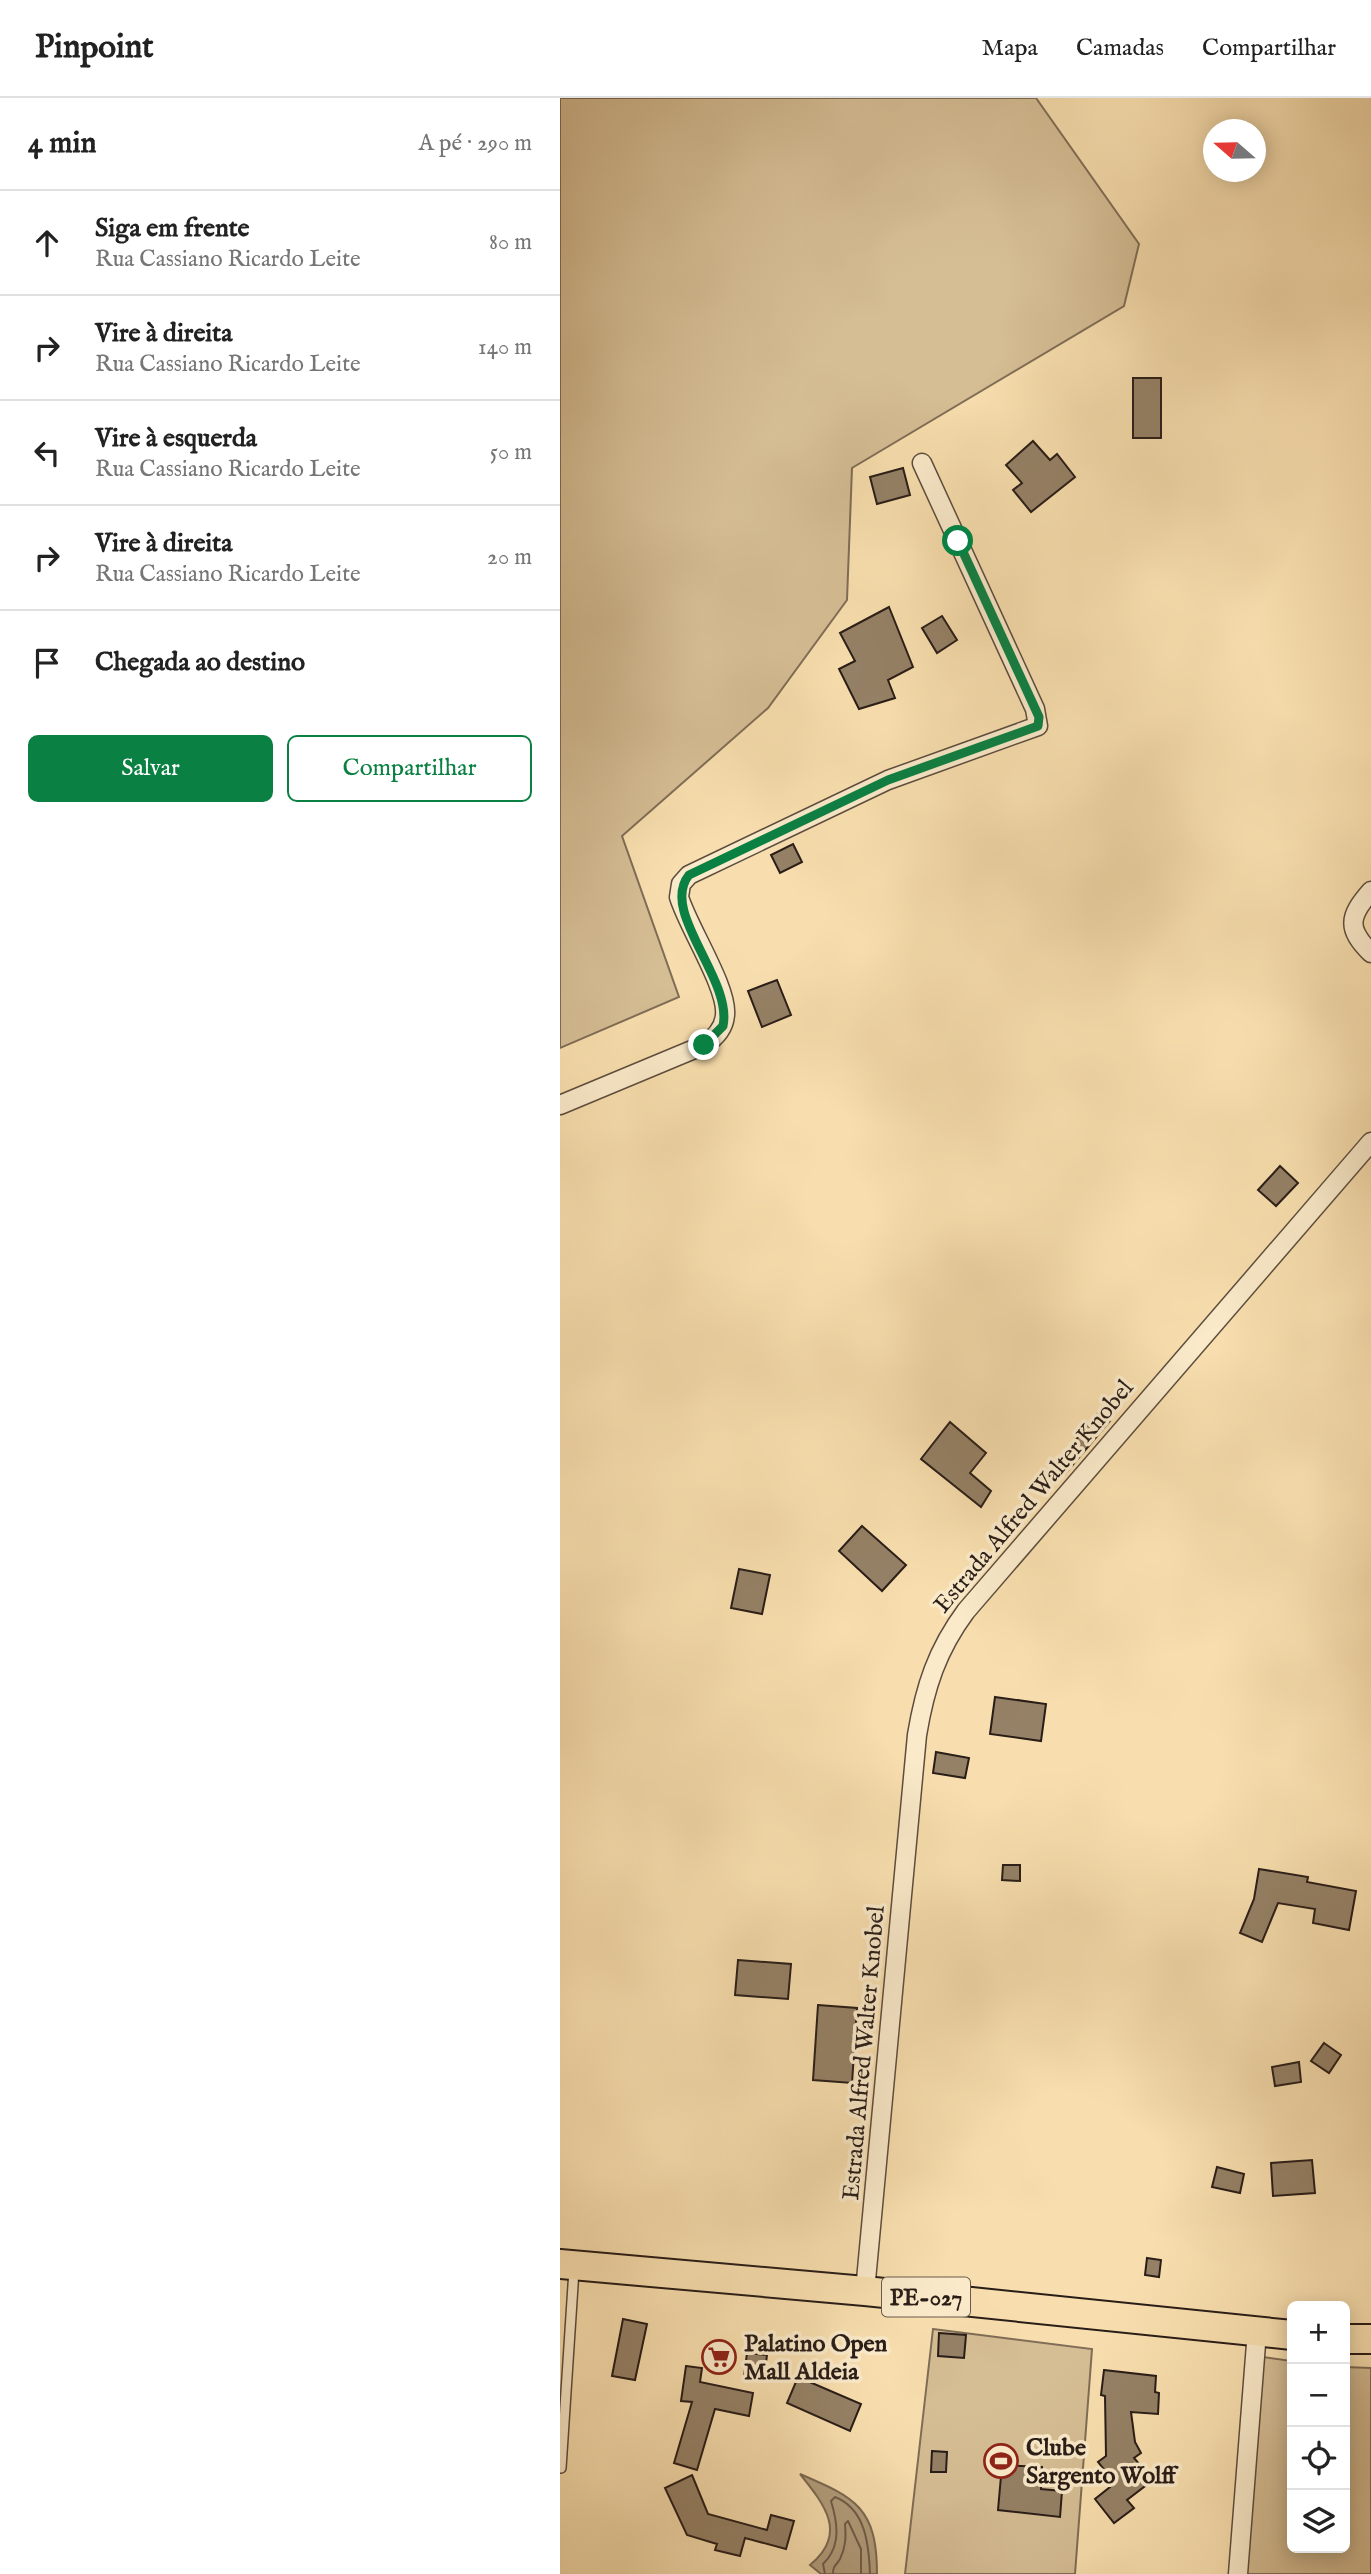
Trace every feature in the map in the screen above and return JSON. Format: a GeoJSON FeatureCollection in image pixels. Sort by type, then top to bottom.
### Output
{"type":"FeatureCollection","features":[{"type":"Feature","properties":{"kind":"main road","name":"PE-027"},"geometry":{"type":"LineString","coordinates":[[567,2264],[865,2291],[1287,2334]]}},
{"type":"Feature","properties":{"kind":"main road"},"geometry":{"type":"LineString","coordinates":[[1350,2339],[1371,2339]]}},
{"type":"Feature","properties":{"kind":"street"},"geometry":{"type":"LineString","coordinates":[[560,1105],[704,1045],[723,1026],[724,1003],[679,897],[681,884],[689,875],[888,780],[1038,726],[1039,717],[922,463]]}},
{"type":"Feature","properties":{"kind":"street"},"geometry":{"type":"LineString","coordinates":[[1371,891],[1355,914],[1352,927],[1356,938],[1371,953]]}},
{"type":"Feature","properties":{"kind":"street","name":"Estrada Alfred Walter Knobel"},"geometry":{"type":"LineString","coordinates":[[865,2291],[917,1735],[932,1667],[945,1639],[966,1611],[1371,1142]]}},
{"type":"Feature","properties":{"kind":"street"},"geometry":{"type":"LineString","coordinates":[[1238,2574],[1257,2331]]}},
{"type":"Feature","properties":{"kind":"lane"},"geometry":{"type":"LineString","coordinates":[[561,2468],[567,2264]]}},
{"type":"Feature","properties":{"kind":"shaded area"},"geometry":{"type":"Polygon","coordinates":[[[560,98],[1036,98],[1139,244],[1124,306],[852,468],[847,600],[768,708],[622,836],[679,997],[560,1048],[560,98]]]}},
{"type":"Feature","properties":{"kind":"shaded area","name":"Clube Sargento Wolff"},"geometry":{"type":"Polygon","coordinates":[[[933,2329],[1092,2349],[1075,2574],[905,2574],[933,2329]]]}},
{"type":"Feature","properties":{"kind":"shaded area"},"geometry":{"type":"Polygon","coordinates":[[[1263,2357],[1287,2360],[1287,2553],[1350,2553],[1350,2367],[1371,2368],[1371,2574],[1244,2574],[1263,2357]]]}},
{"type":"Feature","properties":{"kind":"water"},"geometry":{"type":"Polygon","coordinates":[[[800,2474],[836,2490],[860,2508],[873,2534],[877,2574],[821,2574],[810,2565],[828,2542],[829,2520],[824,2508],[800,2474]]]}},
{"type":"Feature","properties":{"kind":"building"},"geometry":{"type":"Polygon","coordinates":[[[1133,378],[1161,378],[1161,438],[1133,438],[1133,378]]]}},
{"type":"Feature","properties":{"kind":"building"},"geometry":{"type":"Polygon","coordinates":[[[1033,441],[1050,460],[1057,454],[1075,477],[1031,512],[1013,490],[1022,483],[1006,465],[1033,441]]]}},
{"type":"Feature","properties":{"kind":"building"},"geometry":{"type":"Polygon","coordinates":[[[903,468],[910,495],[877,504],[870,477],[903,468]]]}},
{"type":"Feature","properties":{"kind":"building"},"geometry":{"type":"Polygon","coordinates":[[[889,607],[913,667],[888,680],[895,698],[859,709],[839,669],[855,661],[840,633],[889,607]]]}},
{"type":"Feature","properties":{"kind":"building"},"geometry":{"type":"Polygon","coordinates":[[[942,616],[957,640],[937,653],[922,628],[942,616]]]}},
{"type":"Feature","properties":{"kind":"building"},"geometry":{"type":"Polygon","coordinates":[[[793,844],[802,862],[780,873],[771,855],[793,844]]]}},
{"type":"Feature","properties":{"kind":"building"},"geometry":{"type":"Polygon","coordinates":[[[777,980],[791,1015],[762,1027],[748,991],[777,980]]]}},
{"type":"Feature","properties":{"kind":"building"},"geometry":{"type":"Polygon","coordinates":[[[1280,1166],[1298,1183],[1276,1206],[1258,1190],[1280,1166]]]}},
{"type":"Feature","properties":{"kind":"building"},"geometry":{"type":"Polygon","coordinates":[[[1099,1412],[1110,1421],[1065,1474],[1055,1465],[1099,1412]]]}},
{"type":"Feature","properties":{"kind":"building"},"geometry":{"type":"Polygon","coordinates":[[[950,1422],[986,1453],[970,1473],[991,1491],[981,1507],[921,1459],[950,1422]]]}},
{"type":"Feature","properties":{"kind":"building"},"geometry":{"type":"Polygon","coordinates":[[[862,1526],[906,1565],[882,1591],[839,1551],[862,1526]]]}},
{"type":"Feature","properties":{"kind":"building"},"geometry":{"type":"Polygon","coordinates":[[[739,1569],[770,1575],[762,1614],[731,1608],[739,1569]]]}},
{"type":"Feature","properties":{"kind":"building"},"geometry":{"type":"Polygon","coordinates":[[[995,1697],[1046,1704],[1041,1741],[990,1734],[995,1697]]]}},
{"type":"Feature","properties":{"kind":"building"},"geometry":{"type":"Polygon","coordinates":[[[936,1752],[969,1758],[965,1778],[933,1773],[936,1752]]]}},
{"type":"Feature","properties":{"kind":"building"},"geometry":{"type":"Polygon","coordinates":[[[1003,1865],[1020,1865],[1020,1881],[1002,1880],[1003,1865]]]}},
{"type":"Feature","properties":{"kind":"building"},"geometry":{"type":"Polygon","coordinates":[[[1259,1869],[1308,1877],[1307,1882],[1356,1891],[1349,1930],[1313,1923],[1315,1909],[1278,1903],[1262,1942],[1240,1933],[1254,1899],[1259,1869]]]}},
{"type":"Feature","properties":{"kind":"building"},"geometry":{"type":"Polygon","coordinates":[[[738,1960],[791,1964],[788,1999],[735,1995],[738,1960]]]}},
{"type":"Feature","properties":{"kind":"building"},"geometry":{"type":"Polygon","coordinates":[[[818,2005],[857,2008],[852,2083],[813,2080],[818,2005]]]}},
{"type":"Feature","properties":{"kind":"building"},"geometry":{"type":"Polygon","coordinates":[[[1324,2043],[1341,2055],[1329,2073],[1311,2061],[1324,2043]]]}},
{"type":"Feature","properties":{"kind":"building"},"geometry":{"type":"Polygon","coordinates":[[[1299,2062],[1301,2082],[1275,2086],[1272,2067],[1299,2062]]]}},
{"type":"Feature","properties":{"kind":"building"},"geometry":{"type":"Polygon","coordinates":[[[1312,2160],[1315,2193],[1273,2196],[1271,2163],[1312,2160]]]}},
{"type":"Feature","properties":{"kind":"building"},"geometry":{"type":"Polygon","coordinates":[[[1217,2167],[1244,2174],[1240,2193],[1212,2187],[1217,2167]]]}},
{"type":"Feature","properties":{"kind":"building"},"geometry":{"type":"Polygon","coordinates":[[[1147,2258],[1161,2260],[1159,2277],[1145,2275],[1147,2258]]]}},
{"type":"Feature","properties":{"kind":"building"},"geometry":{"type":"Polygon","coordinates":[[[623,2319],[647,2324],[635,2380],[612,2376],[623,2319]]]}},
{"type":"Feature","properties":{"kind":"building"},"geometry":{"type":"Polygon","coordinates":[[[939,2333],[966,2335],[964,2358],[938,2356],[939,2333]]]}},
{"type":"Feature","properties":{"kind":"building"},"geometry":{"type":"Polygon","coordinates":[[[747,2353],[767,2355],[764,2379],[744,2377],[747,2353]]]}},
{"type":"Feature","properties":{"kind":"building"},"geometry":{"type":"Polygon","coordinates":[[[686,2366],[702,2368],[700,2382],[753,2393],[749,2416],[715,2409],[697,2470],[674,2463],[692,2402],[681,2401],[686,2366]]]}},
{"type":"Feature","properties":{"kind":"building"},"geometry":{"type":"Polygon","coordinates":[[[1104,2370],[1156,2376],[1155,2392],[1159,2393],[1158,2414],[1131,2412],[1135,2442],[1141,2453],[1134,2458],[1153,2480],[1127,2500],[1134,2508],[1114,2523],[1095,2499],[1115,2483],[1098,2462],[1106,2456],[1105,2396],[1101,2395],[1104,2370]]]}},
{"type":"Feature","properties":{"kind":"building"},"geometry":{"type":"Polygon","coordinates":[[[798,2377],[861,2404],[850,2431],[787,2403],[798,2377]]]}},
{"type":"Feature","properties":{"kind":"building"},"geometry":{"type":"Polygon","coordinates":[[[932,2451],[947,2452],[946,2472],[931,2472],[932,2451]]]}},
{"type":"Feature","properties":{"kind":"building"},"geometry":{"type":"Polygon","coordinates":[[[1002,2465],[1042,2467],[1041,2489],[1062,2491],[1060,2517],[998,2510],[1002,2465]]]}},
{"type":"Feature","properties":{"kind":"building"},"geometry":{"type":"Polygon","coordinates":[[[692,2475],[708,2514],[767,2530],[771,2515],[794,2521],[786,2549],[745,2538],[740,2556],[715,2550],[717,2544],[687,2535],[665,2488],[692,2475]]]}},
{"type":"Feature","properties":{"kind":"place","name":"Palatino Open Mall Aldeia"},"geometry":{"type":"Point","coordinates":[719,2357]}},
{"type":"Feature","properties":{"kind":"place","name":"Clube Sargento Wolff"},"geometry":{"type":"Point","coordinates":[1001,2461]}},
{"type":"Feature","properties":{"kind":"route"},"geometry":{"type":"LineString","coordinates":[[704,1045],[716,1037],[726,1014],[724,1003],[679,897],[681,884],[689,875],[775,831],[888,780],[1038,726],[1039,717],[958,541]]}}]}
